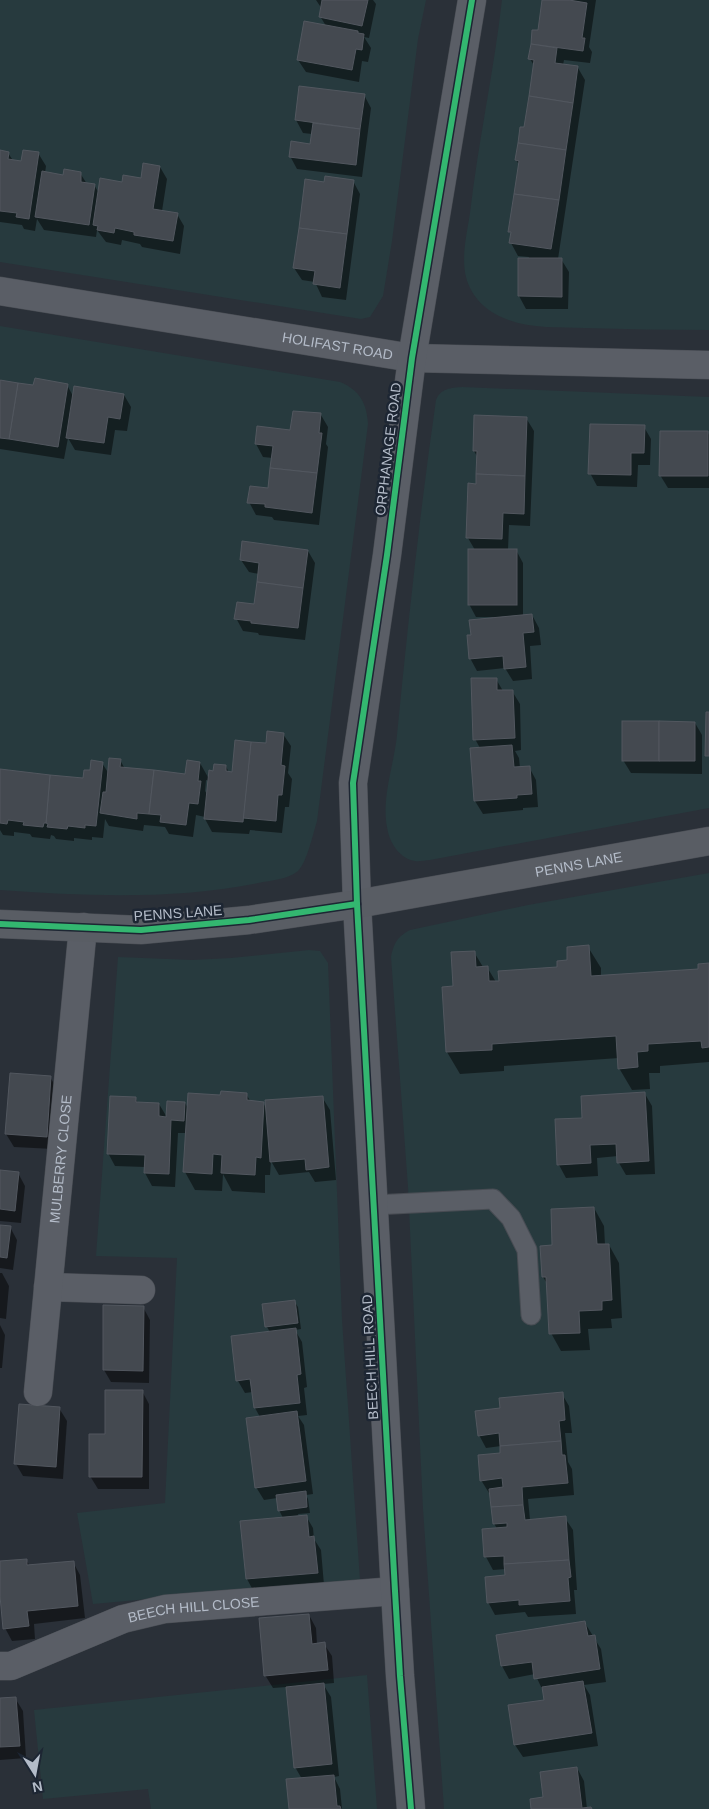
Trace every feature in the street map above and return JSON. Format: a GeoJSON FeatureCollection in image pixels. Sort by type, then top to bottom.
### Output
{"type":"FeatureCollection","features":[{"type":"Feature","properties":{"kind":"main road","name":"PENNS LANE"},"geometry":{"type":"LineString","coordinates":[[0,924],[141,930],[249,920],[357,904],[709,841]]}},
{"type":"Feature","properties":{"kind":"street","name":"ORPHANAGE ROAD"},"geometry":{"type":"LineString","coordinates":[[357,904],[353,783],[387,555],[412,358],[472,0]]}},
{"type":"Feature","properties":{"kind":"street","name":"HOLIFAST ROAD"},"geometry":{"type":"LineString","coordinates":[[0,291],[412,358],[709,365]]}},
{"type":"Feature","properties":{"kind":"street","name":"BEECH HILL ROAD"},"geometry":{"type":"LineString","coordinates":[[357,904],[395,1591],[411,1809]]}},
{"type":"Feature","properties":{"kind":"street","name":"MULBERRY CLOSE"},"geometry":{"type":"LineString","coordinates":[[38,1392],[83,927]]}},
{"type":"Feature","properties":{"kind":"street"},"geometry":{"type":"LineString","coordinates":[[48,1288],[142,1290]]}},
{"type":"Feature","properties":{"kind":"street","name":"BEECH HILL CLOSE"},"geometry":{"type":"LineString","coordinates":[[0,1666],[11,1666],[122,1619],[165,1609],[395,1591]]}},
{"type":"Feature","properties":{"kind":"lane"},"geometry":{"type":"LineString","coordinates":[[374,1205],[494,1198],[511,1218],[527,1250],[531,1315]]}},
{"type":"Feature","properties":{"kind":"green space"},"geometry":{"type":"Polygon","coordinates":[[[0,0],[426,0],[418,39],[383,296],[370,317],[361,319],[0,262],[0,0]]]}},
{"type":"Feature","properties":{"kind":"green space"},"geometry":{"type":"Polygon","coordinates":[[[502,0],[709,0],[709,330],[535,326],[499,316],[486,308],[472,291],[466,277],[465,245],[502,0]]]}},
{"type":"Feature","properties":{"kind":"green space"},"geometry":{"type":"Polygon","coordinates":[[[0,326],[340,382],[353,389],[361,398],[366,410],[368,424],[317,821],[304,861],[294,874],[279,879],[226,888],[162,894],[97,895],[0,890],[0,326]]]}},
{"type":"Feature","properties":{"kind":"green space"},"geometry":{"type":"Polygon","coordinates":[[[450,388],[709,397],[709,808],[430,860],[410,860],[394,846],[389,837],[386,820],[388,783],[397,735],[415,567],[436,400],[441,393],[450,388]]]}},
{"type":"Feature","properties":{"kind":"green space"},"geometry":{"type":"Polygon","coordinates":[[[709,873],[709,1809],[444,1809],[423,1509],[408,1187],[392,952],[399,938],[410,930],[528,905],[709,873]]]}},
{"type":"Feature","properties":{"kind":"green space"},"geometry":{"type":"Polygon","coordinates":[[[309,950],[320,951],[328,963],[342,1320],[360,1580],[93,1604],[77,1513],[165,1503],[177,1258],[96,1256],[118,957],[192,960],[309,950]]]}},
{"type":"Feature","properties":{"kind":"green space"},"geometry":{"type":"Polygon","coordinates":[[[367,1675],[377,1809],[151,1809],[148,1789],[43,1799],[34,1710],[367,1675]]]}},
{"type":"Feature","properties":{"kind":"building"},"geometry":{"type":"Polygon","coordinates":[[[322,0],[368,0],[362,26],[319,17],[322,0]]]}},
{"type":"Feature","properties":{"kind":"building"},"geometry":{"type":"Polygon","coordinates":[[[542,0],[569,0],[587,3],[582,38],[585,38],[583,51],[531,44],[532,30],[538,30],[542,0]]]}},
{"type":"Feature","properties":{"kind":"building"},"geometry":{"type":"Polygon","coordinates":[[[304,21],[358,31],[358,33],[364,34],[362,50],[356,49],[352,70],[297,60],[304,21]]]}},
{"type":"Feature","properties":{"kind":"building"},"geometry":{"type":"Polygon","coordinates":[[[531,44],[557,48],[555,63],[578,66],[573,103],[529,96],[534,60],[528,59],[531,44]]]}},
{"type":"Feature","properties":{"kind":"building"},"geometry":{"type":"Polygon","coordinates":[[[299,86],[365,94],[360,129],[295,120],[299,86]]]}},
{"type":"Feature","properties":{"kind":"building"},"geometry":{"type":"Polygon","coordinates":[[[529,96],[573,103],[566,150],[518,143],[520,127],[524,127],[529,96]]]}},
{"type":"Feature","properties":{"kind":"building"},"geometry":{"type":"Polygon","coordinates":[[[313,123],[360,129],[356,165],[289,157],[291,141],[310,144],[313,123]]]}},
{"type":"Feature","properties":{"kind":"building"},"geometry":{"type":"Polygon","coordinates":[[[518,143],[566,150],[559,200],[514,194],[519,161],[515,160],[518,143]]]}},
{"type":"Feature","properties":{"kind":"building"},"geometry":{"type":"Polygon","coordinates":[[[0,150],[9,152],[8,159],[21,161],[23,150],[39,152],[29,219],[16,217],[17,213],[0,211],[0,150]]]}},
{"type":"Feature","properties":{"kind":"building"},"geometry":{"type":"Polygon","coordinates":[[[143,163],[160,166],[153,209],[178,213],[173,241],[134,235],[134,232],[115,228],[114,233],[97,230],[98,226],[93,225],[100,178],[122,182],[123,175],[141,178],[143,163]]]}},
{"type":"Feature","properties":{"kind":"building"},"geometry":{"type":"Polygon","coordinates":[[[64,169],[81,172],[81,182],[95,184],[89,225],[35,217],[42,171],[63,175],[64,169]]]}},
{"type":"Feature","properties":{"kind":"building"},"geometry":{"type":"Polygon","coordinates":[[[325,176],[354,180],[347,234],[299,228],[305,179],[324,182],[325,176]]]}},
{"type":"Feature","properties":{"kind":"building"},"geometry":{"type":"Polygon","coordinates":[[[514,194],[559,200],[551,249],[509,243],[511,232],[508,232],[514,194]]]}},
{"type":"Feature","properties":{"kind":"building"},"geometry":{"type":"Polygon","coordinates":[[[299,228],[347,234],[340,288],[313,284],[315,271],[293,268],[299,228]]]}},
{"type":"Feature","properties":{"kind":"building"},"geometry":{"type":"Polygon","coordinates":[[[518,258],[562,258],[562,297],[518,296],[518,258]]]}},
{"type":"Feature","properties":{"kind":"building"},"geometry":{"type":"Polygon","coordinates":[[[35,378],[68,384],[58,447],[9,439],[18,383],[33,385],[35,378]]]}},
{"type":"Feature","properties":{"kind":"building"},"geometry":{"type":"Polygon","coordinates":[[[0,380],[18,383],[9,439],[0,438],[0,380]]]}},
{"type":"Feature","properties":{"kind":"building"},"geometry":{"type":"Polygon","coordinates":[[[74,386],[124,394],[120,419],[108,417],[104,443],[66,438],[74,386]]]}},
{"type":"Feature","properties":{"kind":"building"},"geometry":{"type":"Polygon","coordinates":[[[293,411],[321,413],[319,433],[322,433],[317,473],[270,468],[273,446],[255,444],[257,426],[290,430],[293,411]]]}},
{"type":"Feature","properties":{"kind":"building"},"geometry":{"type":"Polygon","coordinates":[[[474,415],[527,417],[525,476],[476,474],[477,451],[473,451],[474,415]]]}},
{"type":"Feature","properties":{"kind":"building"},"geometry":{"type":"Polygon","coordinates":[[[590,424],[645,425],[644,453],[631,453],[631,475],[588,474],[590,424]]]}},
{"type":"Feature","properties":{"kind":"building"},"geometry":{"type":"Polygon","coordinates":[[[660,431],[708,431],[708,476],[659,476],[660,431]]]}},
{"type":"Feature","properties":{"kind":"building"},"geometry":{"type":"Polygon","coordinates":[[[270,468],[317,473],[312,513],[265,507],[265,504],[247,503],[250,486],[268,488],[270,468]]]}},
{"type":"Feature","properties":{"kind":"building"},"geometry":{"type":"Polygon","coordinates":[[[476,474],[525,476],[524,514],[503,513],[502,539],[466,538],[468,483],[476,484],[476,474]]]}},
{"type":"Feature","properties":{"kind":"building"},"geometry":{"type":"Polygon","coordinates":[[[242,541],[308,550],[303,588],[257,582],[259,563],[240,560],[242,541]]]}},
{"type":"Feature","properties":{"kind":"building"},"geometry":{"type":"Polygon","coordinates":[[[468,549],[517,549],[517,605],[468,605],[468,549]]]}},
{"type":"Feature","properties":{"kind":"building"},"geometry":{"type":"Polygon","coordinates":[[[257,582],[303,588],[298,628],[251,623],[251,621],[234,619],[237,602],[254,604],[257,582]]]}},
{"type":"Feature","properties":{"kind":"building"},"geometry":{"type":"Polygon","coordinates":[[[532,614],[534,632],[523,633],[526,667],[504,669],[503,656],[469,659],[467,635],[471,635],[469,620],[532,614]]]}},
{"type":"Feature","properties":{"kind":"building"},"geometry":{"type":"Polygon","coordinates":[[[471,678],[497,678],[497,690],[513,690],[515,738],[473,740],[471,678]]]}},
{"type":"Feature","properties":{"kind":"building"},"geometry":{"type":"Polygon","coordinates":[[[706,712],[709,712],[709,756],[705,756],[706,712]]]}},
{"type":"Feature","properties":{"kind":"building"},"geometry":{"type":"Polygon","coordinates":[[[622,721],[659,721],[659,761],[622,761],[622,721]]]}},
{"type":"Feature","properties":{"kind":"building"},"geometry":{"type":"Polygon","coordinates":[[[659,721],[695,722],[695,761],[659,761],[659,721]]]}},
{"type":"Feature","properties":{"kind":"building"},"geometry":{"type":"Polygon","coordinates":[[[267,731],[284,733],[281,765],[285,766],[282,795],[278,795],[276,821],[243,818],[251,742],[266,743],[267,731]]]}},
{"type":"Feature","properties":{"kind":"building"},"geometry":{"type":"Polygon","coordinates":[[[235,740],[251,742],[243,822],[204,819],[209,770],[213,771],[214,764],[226,765],[226,771],[232,772],[235,740]]]}},
{"type":"Feature","properties":{"kind":"building"},"geometry":{"type":"Polygon","coordinates":[[[512,745],[514,767],[530,766],[532,794],[517,795],[517,798],[474,801],[470,748],[512,745]]]}},
{"type":"Feature","properties":{"kind":"building"},"geometry":{"type":"Polygon","coordinates":[[[109,758],[121,759],[120,767],[154,770],[149,814],[137,813],[137,819],[100,813],[103,792],[106,792],[109,758]]]}},
{"type":"Feature","properties":{"kind":"building"},"geometry":{"type":"Polygon","coordinates":[[[91,760],[103,762],[96,826],[85,825],[85,828],[68,826],[67,829],[47,827],[50,775],[83,778],[84,770],[90,770],[91,760]]]}},
{"type":"Feature","properties":{"kind":"building"},"geometry":{"type":"Polygon","coordinates":[[[187,760],[200,762],[198,781],[201,781],[198,804],[189,803],[186,825],[160,822],[161,815],[149,814],[154,770],[185,774],[187,760]]]}},
{"type":"Feature","properties":{"kind":"building"},"geometry":{"type":"Polygon","coordinates":[[[0,769],[50,775],[46,823],[44,823],[43,827],[23,825],[24,822],[8,820],[7,824],[0,823],[0,769]]]}},
{"type":"Feature","properties":{"kind":"building"},"geometry":{"type":"Polygon","coordinates":[[[589,945],[591,976],[698,969],[698,964],[709,963],[709,1047],[702,1048],[701,1041],[648,1044],[648,1051],[637,1052],[638,1067],[618,1069],[616,1036],[492,1044],[492,1050],[446,1052],[442,987],[453,986],[451,952],[475,951],[476,967],[488,966],[489,981],[499,981],[498,971],[557,967],[557,961],[567,960],[567,947],[589,945]]]}},
{"type":"Feature","properties":{"kind":"building"},"geometry":{"type":"Polygon","coordinates":[[[10,1073],[51,1076],[47,1137],[5,1134],[10,1073]]]}},
{"type":"Feature","properties":{"kind":"building"},"geometry":{"type":"Polygon","coordinates":[[[221,1091],[247,1093],[247,1100],[264,1102],[261,1158],[256,1157],[255,1175],[221,1173],[222,1155],[213,1154],[212,1174],[183,1172],[188,1093],[220,1095],[221,1091]]]}},
{"type":"Feature","properties":{"kind":"building"},"geometry":{"type":"Polygon","coordinates":[[[645,1092],[649,1161],[617,1163],[616,1144],[590,1145],[591,1163],[557,1165],[555,1119],[582,1118],[581,1096],[645,1092]]]}},
{"type":"Feature","properties":{"kind":"building"},"geometry":{"type":"Polygon","coordinates":[[[110,1096],[136,1097],[136,1102],[159,1103],[159,1116],[166,1117],[167,1101],[185,1102],[184,1121],[171,1120],[169,1174],[144,1173],[145,1155],[107,1154],[110,1096]]]}},
{"type":"Feature","properties":{"kind":"building"},"geometry":{"type":"Polygon","coordinates":[[[323,1096],[329,1167],[306,1170],[305,1159],[270,1162],[265,1100],[323,1096]]]}},
{"type":"Feature","properties":{"kind":"building"},"geometry":{"type":"Polygon","coordinates":[[[0,1170],[19,1172],[15,1211],[0,1209],[0,1170]]]}},
{"type":"Feature","properties":{"kind":"building"},"geometry":{"type":"Polygon","coordinates":[[[594,1207],[597,1244],[609,1244],[612,1300],[602,1301],[602,1310],[579,1311],[580,1333],[549,1334],[546,1277],[542,1277],[540,1246],[552,1245],[551,1209],[594,1207]]]}},
{"type":"Feature","properties":{"kind":"building"},"geometry":{"type":"Polygon","coordinates":[[[0,1225],[11,1226],[7,1258],[0,1257],[0,1225]]]}},
{"type":"Feature","properties":{"kind":"building"},"geometry":{"type":"Polygon","coordinates":[[[295,1300],[298,1323],[265,1327],[262,1304],[295,1300]]]}},
{"type":"Feature","properties":{"kind":"building"},"geometry":{"type":"Polygon","coordinates":[[[103,1305],[144,1306],[143,1371],[103,1370],[103,1305]]]}},
{"type":"Feature","properties":{"kind":"building"},"geometry":{"type":"Polygon","coordinates":[[[296,1328],[301,1374],[297,1375],[300,1403],[254,1408],[250,1379],[236,1381],[231,1336],[296,1328]]]}},
{"type":"Feature","properties":{"kind":"building"},"geometry":{"type":"Polygon","coordinates":[[[105,1390],[143,1390],[142,1477],[89,1477],[89,1434],[105,1434],[105,1390]]]}},
{"type":"Feature","properties":{"kind":"building"},"geometry":{"type":"Polygon","coordinates":[[[563,1392],[565,1420],[559,1421],[561,1441],[500,1446],[499,1433],[478,1436],[475,1411],[500,1408],[499,1398],[563,1392]]]}},
{"type":"Feature","properties":{"kind":"building"},"geometry":{"type":"Polygon","coordinates":[[[19,1404],[60,1407],[56,1467],[14,1464],[19,1404]]]}},
{"type":"Feature","properties":{"kind":"building"},"geometry":{"type":"Polygon","coordinates":[[[297,1411],[306,1481],[255,1488],[246,1418],[297,1411]]]}},
{"type":"Feature","properties":{"kind":"building"},"geometry":{"type":"Polygon","coordinates":[[[561,1441],[562,1455],[565,1455],[568,1483],[522,1487],[523,1505],[491,1507],[489,1489],[503,1487],[502,1478],[480,1481],[478,1455],[500,1453],[500,1446],[561,1441]]]}},
{"type":"Feature","properties":{"kind":"building"},"geometry":{"type":"Polygon","coordinates":[[[306,1491],[307,1507],[278,1511],[276,1495],[306,1491]]]}},
{"type":"Feature","properties":{"kind":"building"},"geometry":{"type":"Polygon","coordinates":[[[523,1505],[525,1520],[566,1516],[569,1560],[504,1564],[504,1556],[484,1557],[482,1529],[507,1527],[507,1523],[493,1524],[491,1507],[523,1505]]]}},
{"type":"Feature","properties":{"kind":"building"},"geometry":{"type":"Polygon","coordinates":[[[307,1515],[309,1537],[314,1536],[318,1573],[246,1579],[240,1521],[307,1515]]]}},
{"type":"Feature","properties":{"kind":"building"},"geometry":{"type":"Polygon","coordinates":[[[27,1559],[27,1565],[74,1561],[78,1606],[27,1611],[29,1626],[3,1629],[0,1596],[0,1561],[27,1559]]]}},
{"type":"Feature","properties":{"kind":"building"},"geometry":{"type":"Polygon","coordinates":[[[569,1560],[571,1577],[568,1578],[570,1601],[519,1605],[519,1600],[487,1603],[485,1577],[505,1575],[504,1564],[569,1560]]]}},
{"type":"Feature","properties":{"kind":"building"},"geometry":{"type":"Polygon","coordinates":[[[309,1614],[312,1644],[325,1642],[328,1670],[264,1676],[259,1618],[309,1614]]]}},
{"type":"Feature","properties":{"kind":"building"},"geometry":{"type":"Polygon","coordinates":[[[585,1621],[588,1636],[595,1635],[600,1669],[534,1679],[532,1662],[501,1666],[496,1635],[585,1621]]]}},
{"type":"Feature","properties":{"kind":"building"},"geometry":{"type":"Polygon","coordinates":[[[583,1681],[592,1733],[514,1745],[508,1705],[544,1700],[542,1687],[583,1681]]]}},
{"type":"Feature","properties":{"kind":"building"},"geometry":{"type":"Polygon","coordinates":[[[324,1683],[332,1764],[294,1768],[286,1687],[324,1683]]]}},
{"type":"Feature","properties":{"kind":"building"},"geometry":{"type":"Polygon","coordinates":[[[16,1697],[20,1746],[0,1747],[0,1698],[16,1697]]]}},
{"type":"Feature","properties":{"kind":"building"},"geometry":{"type":"Polygon","coordinates":[[[577,1767],[582,1808],[591,1807],[592,1809],[531,1809],[530,1799],[543,1797],[540,1772],[577,1767]]]}},
{"type":"Feature","properties":{"kind":"building"},"geometry":{"type":"Polygon","coordinates":[[[334,1775],[337,1806],[340,1806],[341,1809],[289,1809],[286,1779],[334,1775]]]}},
{"type":"Feature","properties":{"kind":"cycle path"},"geometry":{"type":"LineString","coordinates":[[411,1809],[395,1591],[357,904],[353,783],[387,555],[412,358],[472,0]]}},
{"type":"Feature","properties":{"kind":"cycle path"},"geometry":{"type":"LineString","coordinates":[[0,924],[141,930],[249,920],[357,904]]}}]}
